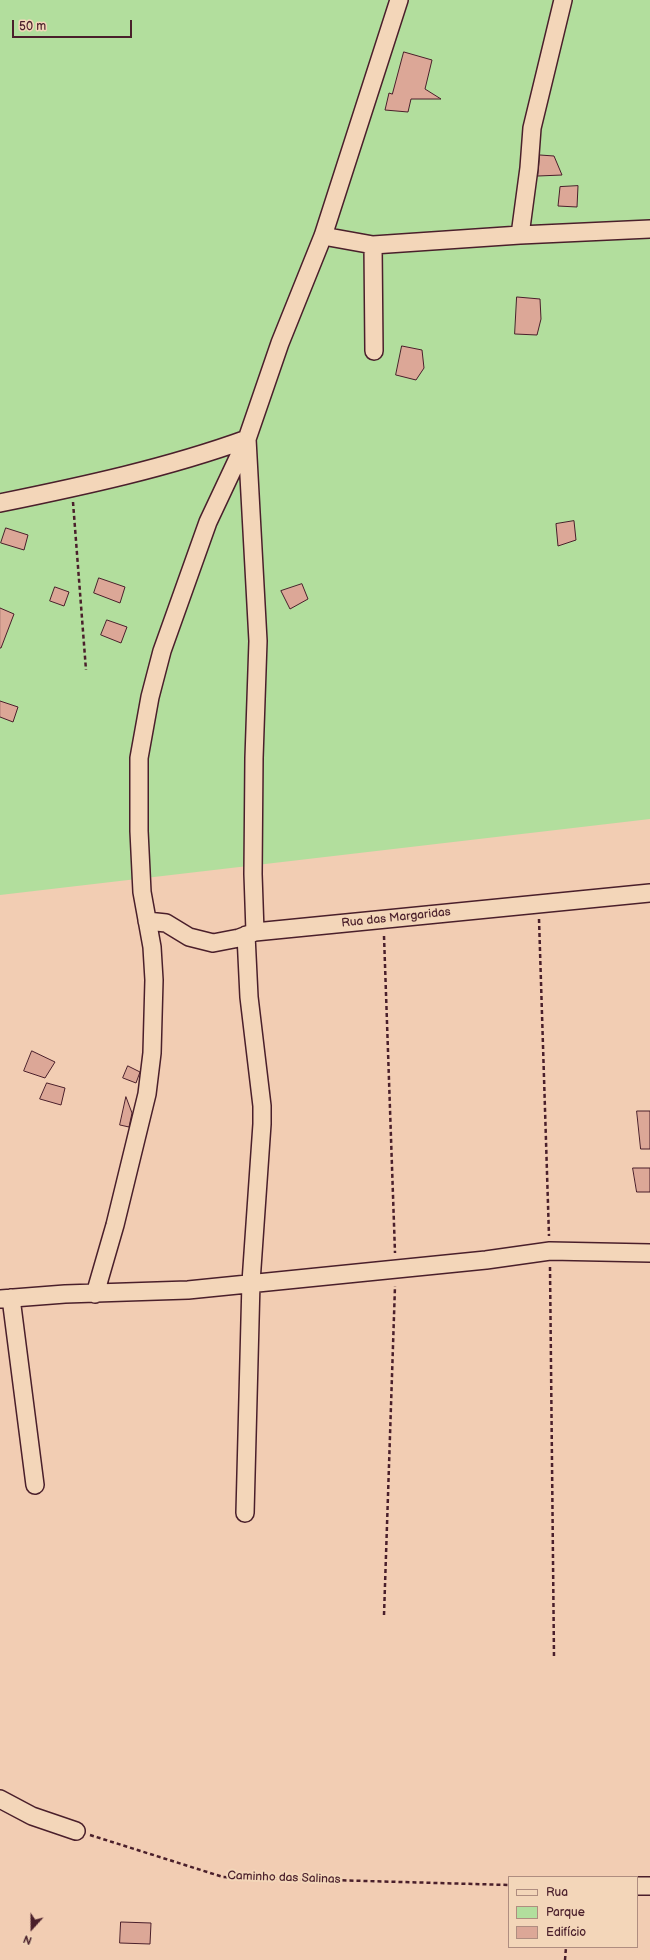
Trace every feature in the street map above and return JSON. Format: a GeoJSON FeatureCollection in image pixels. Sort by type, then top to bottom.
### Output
{"type":"FeatureCollection","features":[{"type":"Feature","properties":{"kind":"street"},"geometry":{"type":"LineString","coordinates":[[95,1294],[117,1219],[147,1094],[152,1053],[154,1016],[152,947],[139,868],[139,758],[150,697],[162,652],[208,522],[247,439],[280,343],[323,236],[400,0]]}},
{"type":"Feature","properties":{"kind":"street"},"geometry":{"type":"LineString","coordinates":[[520,235],[529,168],[532,128],[563,0]]}},
{"type":"Feature","properties":{"kind":"street"},"geometry":{"type":"LineString","coordinates":[[323,236],[373,245],[520,235],[650,229]]}},
{"type":"Feature","properties":{"kind":"street"},"geometry":{"type":"LineString","coordinates":[[373,245],[374,351]]}},
{"type":"Feature","properties":{"kind":"street"},"geometry":{"type":"LineString","coordinates":[[0,503],[72,488],[176,462],[247,439]]}},
{"type":"Feature","properties":{"kind":"street"},"geometry":{"type":"LineString","coordinates":[[245,1513],[251,1282],[262,1112],[249,997],[258,641],[247,439]]}},
{"type":"Feature","properties":{"kind":"street","name":"Rua das Margaridas"},"geometry":{"type":"LineString","coordinates":[[147,921],[166,923],[189,937],[213,943],[225,942],[250,934],[539,903],[650,893]]}},
{"type":"Feature","properties":{"kind":"street"},"geometry":{"type":"LineString","coordinates":[[36,1486],[5,1298],[188,1290],[251,1282],[550,1251],[650,1253]]}},
{"type":"Feature","properties":{"kind":"street"},"geometry":{"type":"LineString","coordinates":[[0,1799],[32,1816],[76,1831]]}},
{"type":"Feature","properties":{"kind":"street"},"geometry":{"type":"LineString","coordinates":[[638,1886],[650,1886]]}},
{"type":"Feature","properties":{"kind":"path"},"geometry":{"type":"LineString","coordinates":[[72,488],[86,670]]}},
{"type":"Feature","properties":{"kind":"path"},"geometry":{"type":"LineString","coordinates":[[539,903],[550,1251],[554,1657]]}},
{"type":"Feature","properties":{"kind":"path"},"geometry":{"type":"LineString","coordinates":[[383,919],[396,1268],[384,1615]]}},
{"type":"Feature","properties":{"kind":"path","name":"Caminho das Salinas"},"geometry":{"type":"LineString","coordinates":[[76,1831],[223,1877],[508,1884]]}},
{"type":"Feature","properties":{"kind":"path"},"geometry":{"type":"LineString","coordinates":[[565,1960],[566,1948]]}},
{"type":"Feature","properties":{"kind":"green space"},"geometry":{"type":"Polygon","coordinates":[[[0,0],[650,0],[650,819],[0,895],[0,0]]]}},
{"type":"Feature","properties":{"kind":"building"},"geometry":{"type":"Polygon","coordinates":[[[404,52],[432,60],[425,89],[441,99],[411,99],[408,112],[385,110],[389,93],[392,94],[404,52]]]}},
{"type":"Feature","properties":{"kind":"building"},"geometry":{"type":"Polygon","coordinates":[[[540,155],[554,156],[562,175],[538,176],[540,155]]]}},
{"type":"Feature","properties":{"kind":"building"},"geometry":{"type":"Polygon","coordinates":[[[578,186],[577,207],[558,206],[560,187],[578,186]]]}},
{"type":"Feature","properties":{"kind":"building"},"geometry":{"type":"Polygon","coordinates":[[[517,297],[540,299],[541,319],[537,335],[515,334],[517,297]]]}},
{"type":"Feature","properties":{"kind":"building"},"geometry":{"type":"Polygon","coordinates":[[[402,346],[422,350],[424,368],[416,380],[396,375],[402,346]]]}},
{"type":"Feature","properties":{"kind":"building"},"geometry":{"type":"Polygon","coordinates":[[[574,521],[576,540],[558,546],[556,524],[574,521]]]}},
{"type":"Feature","properties":{"kind":"building"},"geometry":{"type":"Polygon","coordinates":[[[6,528],[28,535],[24,550],[1,543],[6,528]]]}},
{"type":"Feature","properties":{"kind":"building"},"geometry":{"type":"Polygon","coordinates":[[[99,578],[125,587],[120,603],[94,593],[99,578]]]}},
{"type":"Feature","properties":{"kind":"building"},"geometry":{"type":"Polygon","coordinates":[[[302,584],[308,599],[290,609],[281,591],[302,584]]]}},
{"type":"Feature","properties":{"kind":"building"},"geometry":{"type":"Polygon","coordinates":[[[55,587],[69,592],[64,606],[50,601],[55,587]]]}},
{"type":"Feature","properties":{"kind":"building"},"geometry":{"type":"Polygon","coordinates":[[[0,608],[14,614],[1,648],[0,648],[0,608]]]}},
{"type":"Feature","properties":{"kind":"building"},"geometry":{"type":"Polygon","coordinates":[[[107,620],[127,627],[121,643],[101,635],[107,620]]]}},
{"type":"Feature","properties":{"kind":"building"},"geometry":{"type":"Polygon","coordinates":[[[0,701],[18,707],[13,722],[0,717],[0,701]]]}},
{"type":"Feature","properties":{"kind":"building"},"geometry":{"type":"Polygon","coordinates":[[[32,1051],[55,1062],[45,1078],[24,1071],[32,1051]]]}},
{"type":"Feature","properties":{"kind":"building"},"geometry":{"type":"Polygon","coordinates":[[[128,1066],[140,1072],[136,1083],[123,1078],[128,1066]]]}},
{"type":"Feature","properties":{"kind":"building"},"geometry":{"type":"Polygon","coordinates":[[[47,1083],[65,1088],[61,1105],[40,1099],[47,1083]]]}},
{"type":"Feature","properties":{"kind":"building"},"geometry":{"type":"Polygon","coordinates":[[[126,1097],[132,1113],[129,1127],[120,1125],[126,1097]]]}},
{"type":"Feature","properties":{"kind":"building"},"geometry":{"type":"Polygon","coordinates":[[[637,1111],[650,1111],[650,1149],[641,1149],[637,1111]]]}},
{"type":"Feature","properties":{"kind":"building"},"geometry":{"type":"Polygon","coordinates":[[[633,1168],[650,1168],[650,1192],[637,1192],[633,1168]]]}},
{"type":"Feature","properties":{"kind":"building"},"geometry":{"type":"Polygon","coordinates":[[[121,1922],[151,1923],[150,1944],[120,1943],[121,1922]]]}}]}
